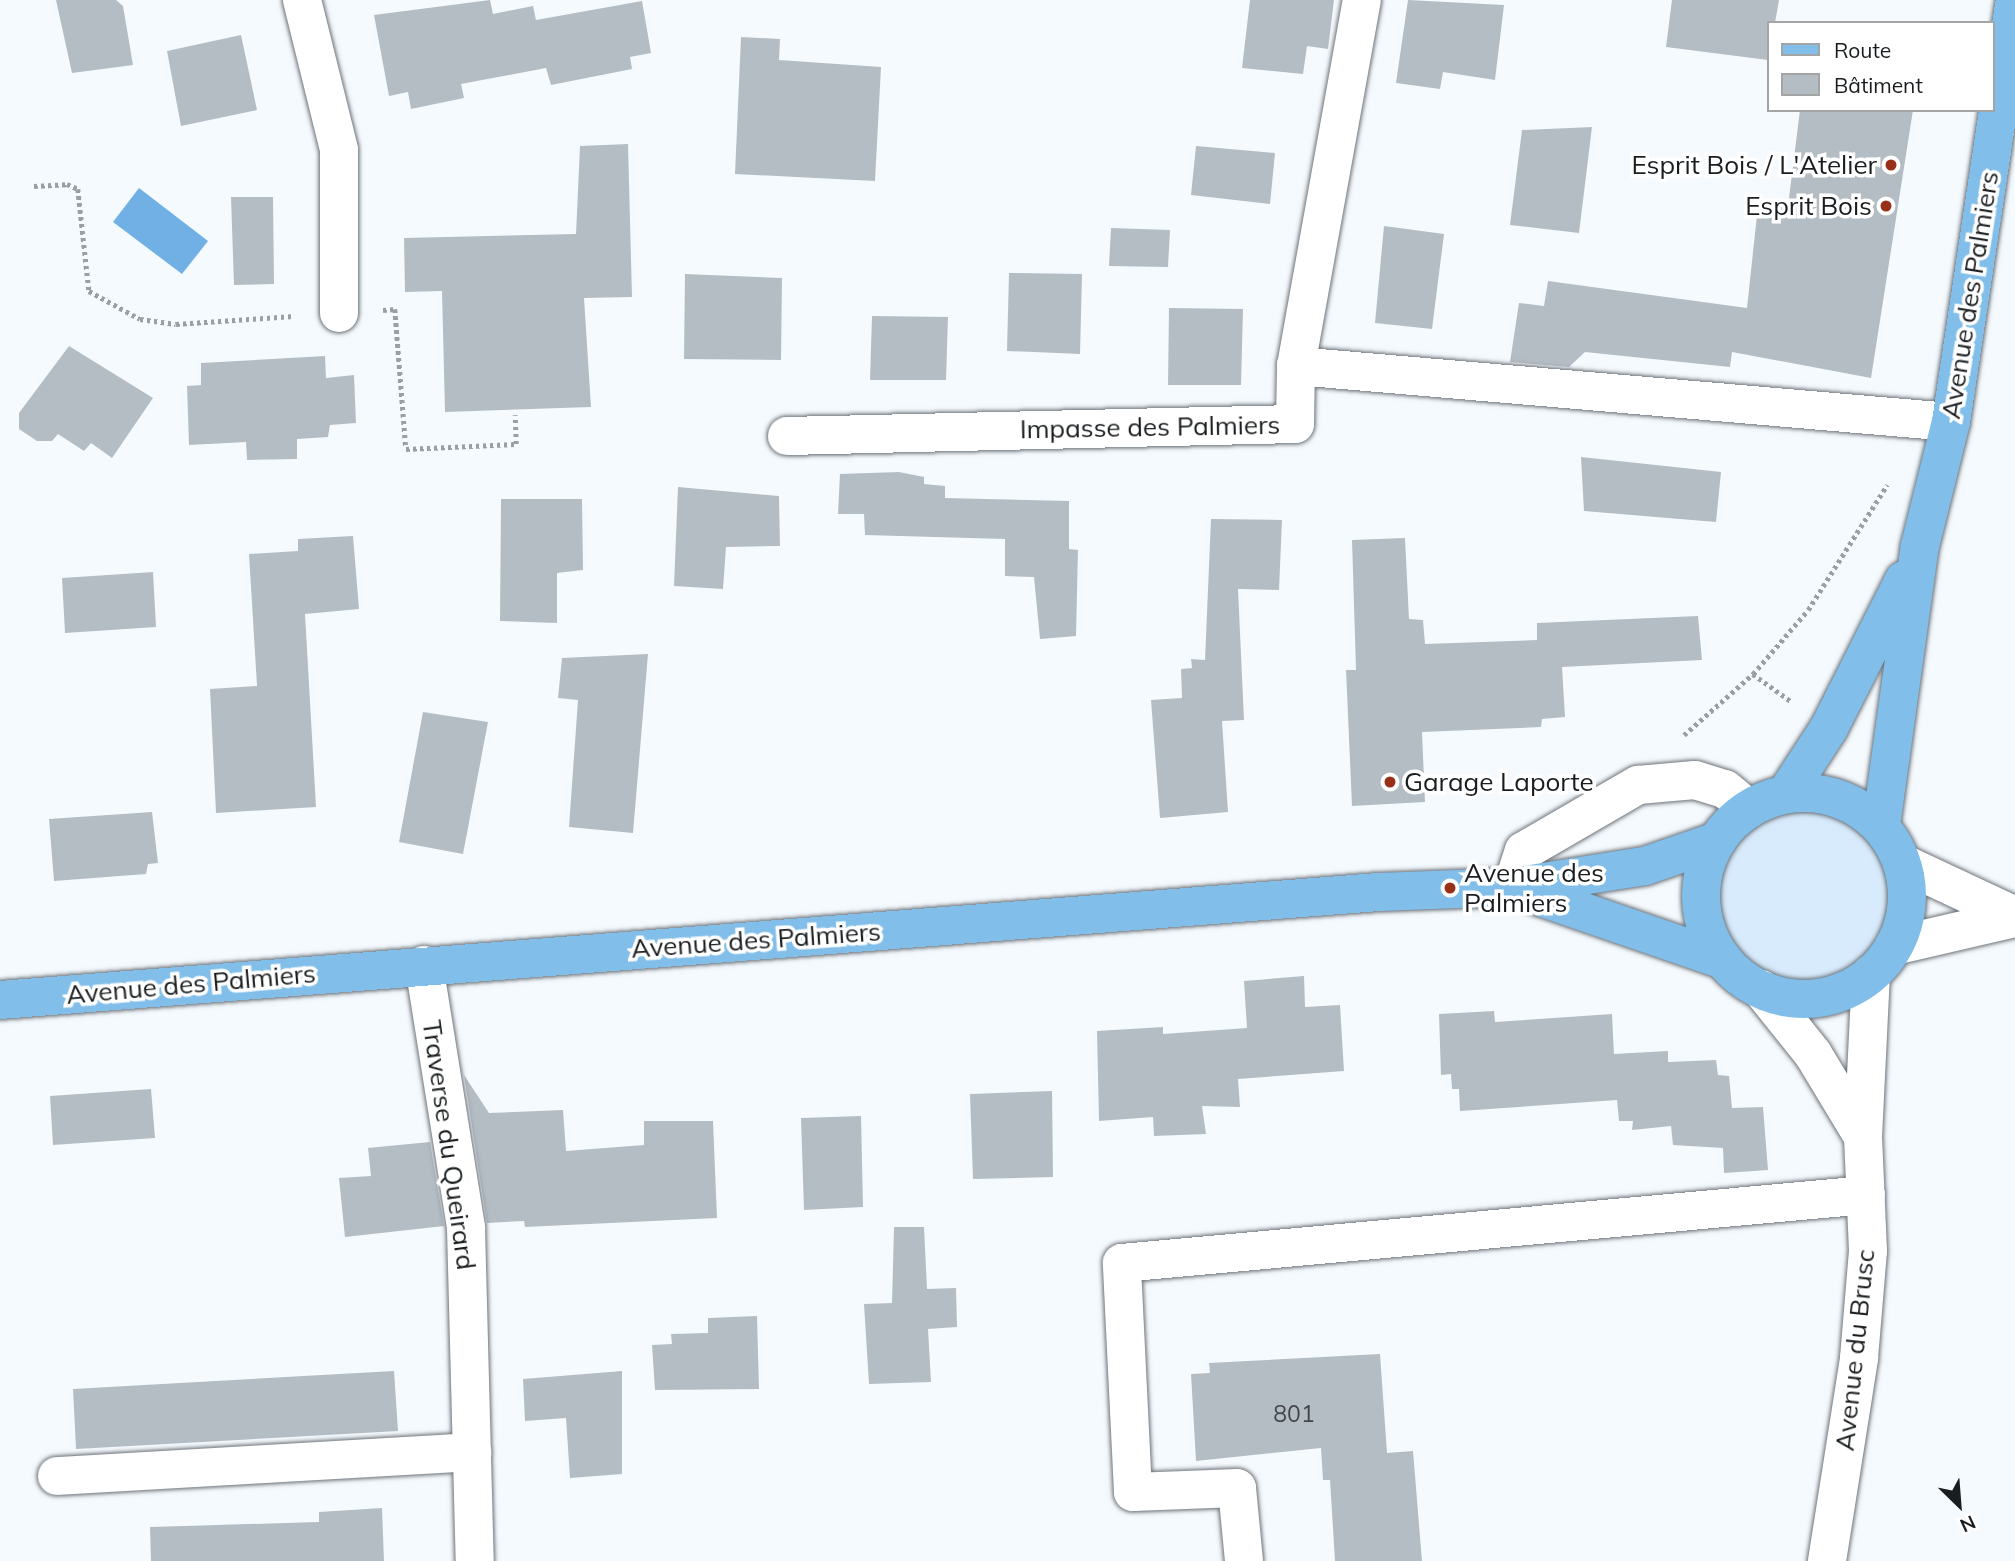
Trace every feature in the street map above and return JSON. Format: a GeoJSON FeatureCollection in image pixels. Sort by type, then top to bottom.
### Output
{"type":"FeatureCollection","features":[{"type":"Feature","properties":{"kind":"main road","name":"Avenue des Palmiers"},"geometry":{"type":"LineString","coordinates":[[1881,826],[1920,546],[1951,422],[2015,0]]}},
{"type":"Feature","properties":{"kind":"main road","name":"Avenue des Palmiers"},"geometry":{"type":"LineString","coordinates":[[1786,794],[1829,728],[1920,546]]}},
{"type":"Feature","properties":{"kind":"main road"},"geometry":{"type":"LineString","coordinates":[[1786,794],[1821,794],[1854,805],[1881,826],[1902,863],[1905,919],[1883,960],[1846,990],[1818,998],[1788,998],[1760,989],[1723,960],[1707,932],[1701,902],[1704,869],[1717,841],[1749,808],[1786,794]]}},
{"type":"Feature","properties":{"kind":"main road","name":"Avenue des Palmiers"},"geometry":{"type":"LineString","coordinates":[[0,1000],[1379,892],[1512,887],[1645,866],[1717,841]]}},
{"type":"Feature","properties":{"kind":"main road","name":"Avenue des Palmiers"},"geometry":{"type":"LineString","coordinates":[[1512,887],[1723,960]]}},
{"type":"Feature","properties":{"kind":"street"},"geometry":{"type":"LineString","coordinates":[[302,0],[339,150],[340,313]]}},
{"type":"Feature","properties":{"kind":"street","name":"Impasse des Palmiers"},"geometry":{"type":"LineString","coordinates":[[787,436],[1295,424],[1296,366],[1362,0]]}},
{"type":"Feature","properties":{"kind":"street"},"geometry":{"type":"LineString","coordinates":[[1296,366],[1951,422]]}},
{"type":"Feature","properties":{"kind":"street"},"geometry":{"type":"LineString","coordinates":[[1512,887],[1524,851],[1638,786],[1695,780],[1725,789],[1749,808]]}},
{"type":"Feature","properties":{"kind":"street"},"geometry":{"type":"LineString","coordinates":[[1902,863],[2015,917]]}},
{"type":"Feature","properties":{"kind":"street"},"geometry":{"type":"LineString","coordinates":[[1883,960],[2015,917]]}},
{"type":"Feature","properties":{"kind":"street","name":"Avenue du Brusc"},"geometry":{"type":"LineString","coordinates":[[1827,1561],[1859,1358],[1868,1251],[1863,1137],[1883,960]]}},
{"type":"Feature","properties":{"kind":"street","name":"Traverse du Queirard"},"geometry":{"type":"LineString","coordinates":[[424,965],[466,1228],[475,1561]]}},
{"type":"Feature","properties":{"kind":"street","name":"Avenue du Brusc"},"geometry":{"type":"LineString","coordinates":[[1760,989],[1813,1054],[1863,1137]]}},
{"type":"Feature","properties":{"kind":"street"},"geometry":{"type":"LineString","coordinates":[[1244,1561],[1237,1488],[1133,1492],[1122,1263],[1866,1195]]}},
{"type":"Feature","properties":{"kind":"street"},"geometry":{"type":"LineString","coordinates":[[57,1476],[472,1452]]}},
{"type":"Feature","properties":{"kind":"path"},"geometry":{"type":"LineString","coordinates":[[34,186],[67,184],[78,189],[89,290],[140,319],[176,324],[396,309],[406,449],[516,444],[515,415]]}},
{"type":"Feature","properties":{"kind":"path"},"geometry":{"type":"LineString","coordinates":[[1638,786],[1647,765],[1753,674],[1808,610],[1880,492],[1898,475]]}},
{"type":"Feature","properties":{"kind":"shaded area"},"geometry":{"type":"Polygon","coordinates":[[[1804,793],[1843,801],[1877,823],[1899,857],[1907,896],[1899,935],[1877,969],[1843,991],[1804,999],[1765,991],[1731,969],[1709,935],[1701,896],[1709,857],[1731,823],[1765,801],[1804,793]]]}},
{"type":"Feature","properties":{"kind":"water"},"geometry":{"type":"Polygon","coordinates":[[[139,188],[208,241],[182,274],[113,222],[139,188]]]}},
{"type":"Feature","properties":{"kind":"building"},"geometry":{"type":"Polygon","coordinates":[[[56,0],[116,0],[123,6],[133,65],[72,73],[56,0]]]}},
{"type":"Feature","properties":{"kind":"building"},"geometry":{"type":"Polygon","coordinates":[[[490,0],[493,14],[533,6],[536,20],[642,1],[651,53],[630,57],[632,69],[551,85],[546,68],[461,84],[464,98],[411,109],[408,92],[389,96],[374,15],[490,0]]]}},
{"type":"Feature","properties":{"kind":"building"},"geometry":{"type":"Polygon","coordinates":[[[1250,0],[1334,0],[1328,49],[1307,46],[1303,74],[1242,68],[1250,0]]]}},
{"type":"Feature","properties":{"kind":"building"},"geometry":{"type":"Polygon","coordinates":[[[1408,0],[1504,5],[1495,80],[1443,72],[1440,89],[1396,83],[1408,0]]]}},
{"type":"Feature","properties":{"kind":"building"},"geometry":{"type":"Polygon","coordinates":[[[1672,0],[1779,0],[1775,21],[1766,21],[1766,60],[1666,47],[1672,0]]]}},
{"type":"Feature","properties":{"kind":"building"},"geometry":{"type":"Polygon","coordinates":[[[241,35],[257,110],[181,126],[167,51],[241,35]]]}},
{"type":"Feature","properties":{"kind":"building"},"geometry":{"type":"Polygon","coordinates":[[[741,37],[780,39],[779,60],[881,67],[875,181],[735,174],[741,37]]]}},
{"type":"Feature","properties":{"kind":"building"},"geometry":{"type":"Polygon","coordinates":[[[1800,112],[1913,112],[1871,378],[1732,352],[1730,367],[1585,352],[1569,367],[1510,362],[1519,303],[1544,306],[1548,281],[1747,308],[1757,215],[1775,217],[1777,205],[1788,206],[1800,112]]]}},
{"type":"Feature","properties":{"kind":"building"},"geometry":{"type":"Polygon","coordinates":[[[1592,127],[1579,233],[1510,225],[1522,130],[1592,127]]]}},
{"type":"Feature","properties":{"kind":"building"},"geometry":{"type":"Polygon","coordinates":[[[628,144],[632,297],[584,298],[591,407],[445,412],[442,291],[405,292],[404,238],[576,234],[580,146],[628,144]]]}},
{"type":"Feature","properties":{"kind":"building"},"geometry":{"type":"Polygon","coordinates":[[[1196,146],[1275,153],[1270,204],[1191,195],[1196,146]]]}},
{"type":"Feature","properties":{"kind":"building"},"geometry":{"type":"Polygon","coordinates":[[[231,197],[273,197],[274,284],[234,285],[231,197]]]}},
{"type":"Feature","properties":{"kind":"building"},"geometry":{"type":"Polygon","coordinates":[[[1384,226],[1444,234],[1432,329],[1375,323],[1384,226]]]}},
{"type":"Feature","properties":{"kind":"building"},"geometry":{"type":"Polygon","coordinates":[[[1111,228],[1170,230],[1168,267],[1109,266],[1111,228]]]}},
{"type":"Feature","properties":{"kind":"building"},"geometry":{"type":"Polygon","coordinates":[[[1009,273],[1082,274],[1080,354],[1007,351],[1009,273]]]}},
{"type":"Feature","properties":{"kind":"building"},"geometry":{"type":"Polygon","coordinates":[[[685,274],[782,278],[781,360],[684,359],[685,274]]]}},
{"type":"Feature","properties":{"kind":"building"},"geometry":{"type":"Polygon","coordinates":[[[1169,308],[1243,309],[1241,385],[1168,385],[1169,308]]]}},
{"type":"Feature","properties":{"kind":"building"},"geometry":{"type":"Polygon","coordinates":[[[872,316],[948,317],[946,380],[870,380],[872,316]]]}},
{"type":"Feature","properties":{"kind":"building"},"geometry":{"type":"Polygon","coordinates":[[[69,346],[153,398],[112,458],[91,443],[84,451],[58,434],[52,441],[37,441],[19,429],[19,413],[69,346]]]}},
{"type":"Feature","properties":{"kind":"building"},"geometry":{"type":"Polygon","coordinates":[[[325,356],[326,378],[354,375],[356,423],[330,425],[328,437],[297,439],[297,459],[247,460],[246,442],[189,445],[187,386],[201,385],[201,363],[325,356]]]}},
{"type":"Feature","properties":{"kind":"building"},"geometry":{"type":"Polygon","coordinates":[[[1581,457],[1721,472],[1716,522],[1584,511],[1581,457]]]}},
{"type":"Feature","properties":{"kind":"building"},"geometry":{"type":"Polygon","coordinates":[[[899,472],[924,477],[924,484],[945,486],[945,498],[1069,501],[1069,549],[1078,550],[1076,636],[1040,639],[1034,577],[1005,576],[1005,539],[865,535],[864,514],[838,514],[840,474],[899,472]]]}},
{"type":"Feature","properties":{"kind":"building"},"geometry":{"type":"Polygon","coordinates":[[[678,487],[779,496],[780,546],[726,547],[723,589],[674,586],[678,487]]]}},
{"type":"Feature","properties":{"kind":"building"},"geometry":{"type":"Polygon","coordinates":[[[501,499],[582,499],[583,570],[557,573],[557,623],[500,621],[501,499]]]}},
{"type":"Feature","properties":{"kind":"building"},"geometry":{"type":"Polygon","coordinates":[[[1211,519],[1282,520],[1279,590],[1238,589],[1244,720],[1222,721],[1228,812],[1160,818],[1151,700],[1182,698],[1181,669],[1192,668],[1191,659],[1205,660],[1211,519]]]}},
{"type":"Feature","properties":{"kind":"building"},"geometry":{"type":"Polygon","coordinates":[[[353,536],[359,609],[305,614],[316,807],[216,813],[210,689],[257,686],[249,554],[298,551],[298,539],[353,536]]]}},
{"type":"Feature","properties":{"kind":"building"},"geometry":{"type":"Polygon","coordinates":[[[1405,538],[1409,619],[1423,620],[1425,644],[1537,640],[1537,623],[1698,616],[1702,660],[1562,667],[1565,717],[1542,719],[1541,727],[1422,732],[1425,802],[1352,806],[1346,670],[1356,670],[1352,540],[1405,538]]]}},
{"type":"Feature","properties":{"kind":"building"},"geometry":{"type":"Polygon","coordinates":[[[153,572],[156,627],[65,633],[62,578],[153,572]]]}},
{"type":"Feature","properties":{"kind":"building"},"geometry":{"type":"Polygon","coordinates":[[[648,654],[633,833],[569,827],[578,700],[558,698],[562,658],[648,654]]]}},
{"type":"Feature","properties":{"kind":"building"},"geometry":{"type":"Polygon","coordinates":[[[423,712],[488,722],[463,854],[399,842],[423,712]]]}},
{"type":"Feature","properties":{"kind":"building"},"geometry":{"type":"Polygon","coordinates":[[[152,812],[158,863],[148,864],[146,874],[54,881],[49,819],[152,812]]]}},
{"type":"Feature","properties":{"kind":"building"},"geometry":{"type":"Polygon","coordinates":[[[1304,976],[1305,1007],[1340,1005],[1344,1071],[1238,1079],[1240,1107],[1202,1106],[1206,1134],[1154,1136],[1153,1117],[1099,1121],[1097,1031],[1163,1027],[1163,1034],[1247,1028],[1244,981],[1304,976]]]}},
{"type":"Feature","properties":{"kind":"building"},"geometry":{"type":"Polygon","coordinates":[[[1494,1011],[1495,1022],[1612,1014],[1614,1054],[1668,1051],[1668,1062],[1716,1060],[1718,1075],[1729,1076],[1732,1108],[1763,1107],[1768,1170],[1724,1173],[1723,1148],[1673,1145],[1671,1126],[1632,1130],[1633,1121],[1619,1121],[1617,1100],[1460,1111],[1459,1089],[1452,1089],[1451,1074],[1441,1075],[1439,1014],[1494,1011]]]}},
{"type":"Feature","properties":{"kind":"building"},"geometry":{"type":"Polygon","coordinates":[[[464,1075],[489,1113],[563,1110],[566,1151],[644,1145],[644,1121],[713,1121],[717,1218],[525,1227],[524,1221],[487,1223],[464,1075]]]}},
{"type":"Feature","properties":{"kind":"building"},"geometry":{"type":"Polygon","coordinates":[[[151,1089],[155,1138],[53,1145],[50,1096],[151,1089]]]}},
{"type":"Feature","properties":{"kind":"building"},"geometry":{"type":"Polygon","coordinates":[[[1052,1091],[1053,1177],[973,1179],[970,1094],[1052,1091]]]}},
{"type":"Feature","properties":{"kind":"building"},"geometry":{"type":"Polygon","coordinates":[[[861,1116],[863,1207],[804,1210],[801,1118],[861,1116]]]}},
{"type":"Feature","properties":{"kind":"building"},"geometry":{"type":"Polygon","coordinates":[[[430,1142],[444,1226],[345,1237],[339,1178],[371,1176],[368,1148],[430,1142]]]}},
{"type":"Feature","properties":{"kind":"building"},"geometry":{"type":"Polygon","coordinates":[[[894,1227],[924,1227],[927,1289],[956,1288],[957,1327],[928,1329],[931,1382],[869,1384],[864,1304],[892,1303],[894,1227]]]}},
{"type":"Feature","properties":{"kind":"building"},"geometry":{"type":"Polygon","coordinates":[[[757,1316],[759,1389],[655,1390],[652,1345],[672,1344],[671,1334],[708,1333],[708,1318],[757,1316]]]}},
{"type":"Feature","properties":{"kind":"building"},"geometry":{"type":"Polygon","coordinates":[[[1380,1354],[1387,1453],[1413,1451],[1422,1561],[1335,1561],[1330,1480],[1323,1480],[1321,1448],[1196,1461],[1191,1374],[1210,1373],[1209,1363],[1380,1354]]]}},
{"type":"Feature","properties":{"kind":"building"},"geometry":{"type":"Polygon","coordinates":[[[394,1371],[398,1431],[76,1449],[73,1389],[394,1371]]]}},
{"type":"Feature","properties":{"kind":"building"},"geometry":{"type":"Polygon","coordinates":[[[622,1371],[622,1474],[570,1478],[566,1418],[525,1421],[523,1379],[622,1371]]]}},
{"type":"Feature","properties":{"kind":"building"},"geometry":{"type":"Polygon","coordinates":[[[382,1508],[384,1561],[151,1561],[150,1527],[319,1522],[319,1512],[382,1508]]]}},
{"type":"Feature","properties":{"kind":"place","name":"Esprit Bois / L'Atelier"},"geometry":{"type":"Point","coordinates":[1891,165]}},
{"type":"Feature","properties":{"kind":"place","name":"Esprit Bois"},"geometry":{"type":"Point","coordinates":[1886,206]}},
{"type":"Feature","properties":{"kind":"place","name":"Garage Laporte"},"geometry":{"type":"Point","coordinates":[1390,782]}},
{"type":"Feature","properties":{"kind":"place","name":"Avenue des Palmiers"},"geometry":{"type":"Point","coordinates":[1450,888]}}]}
